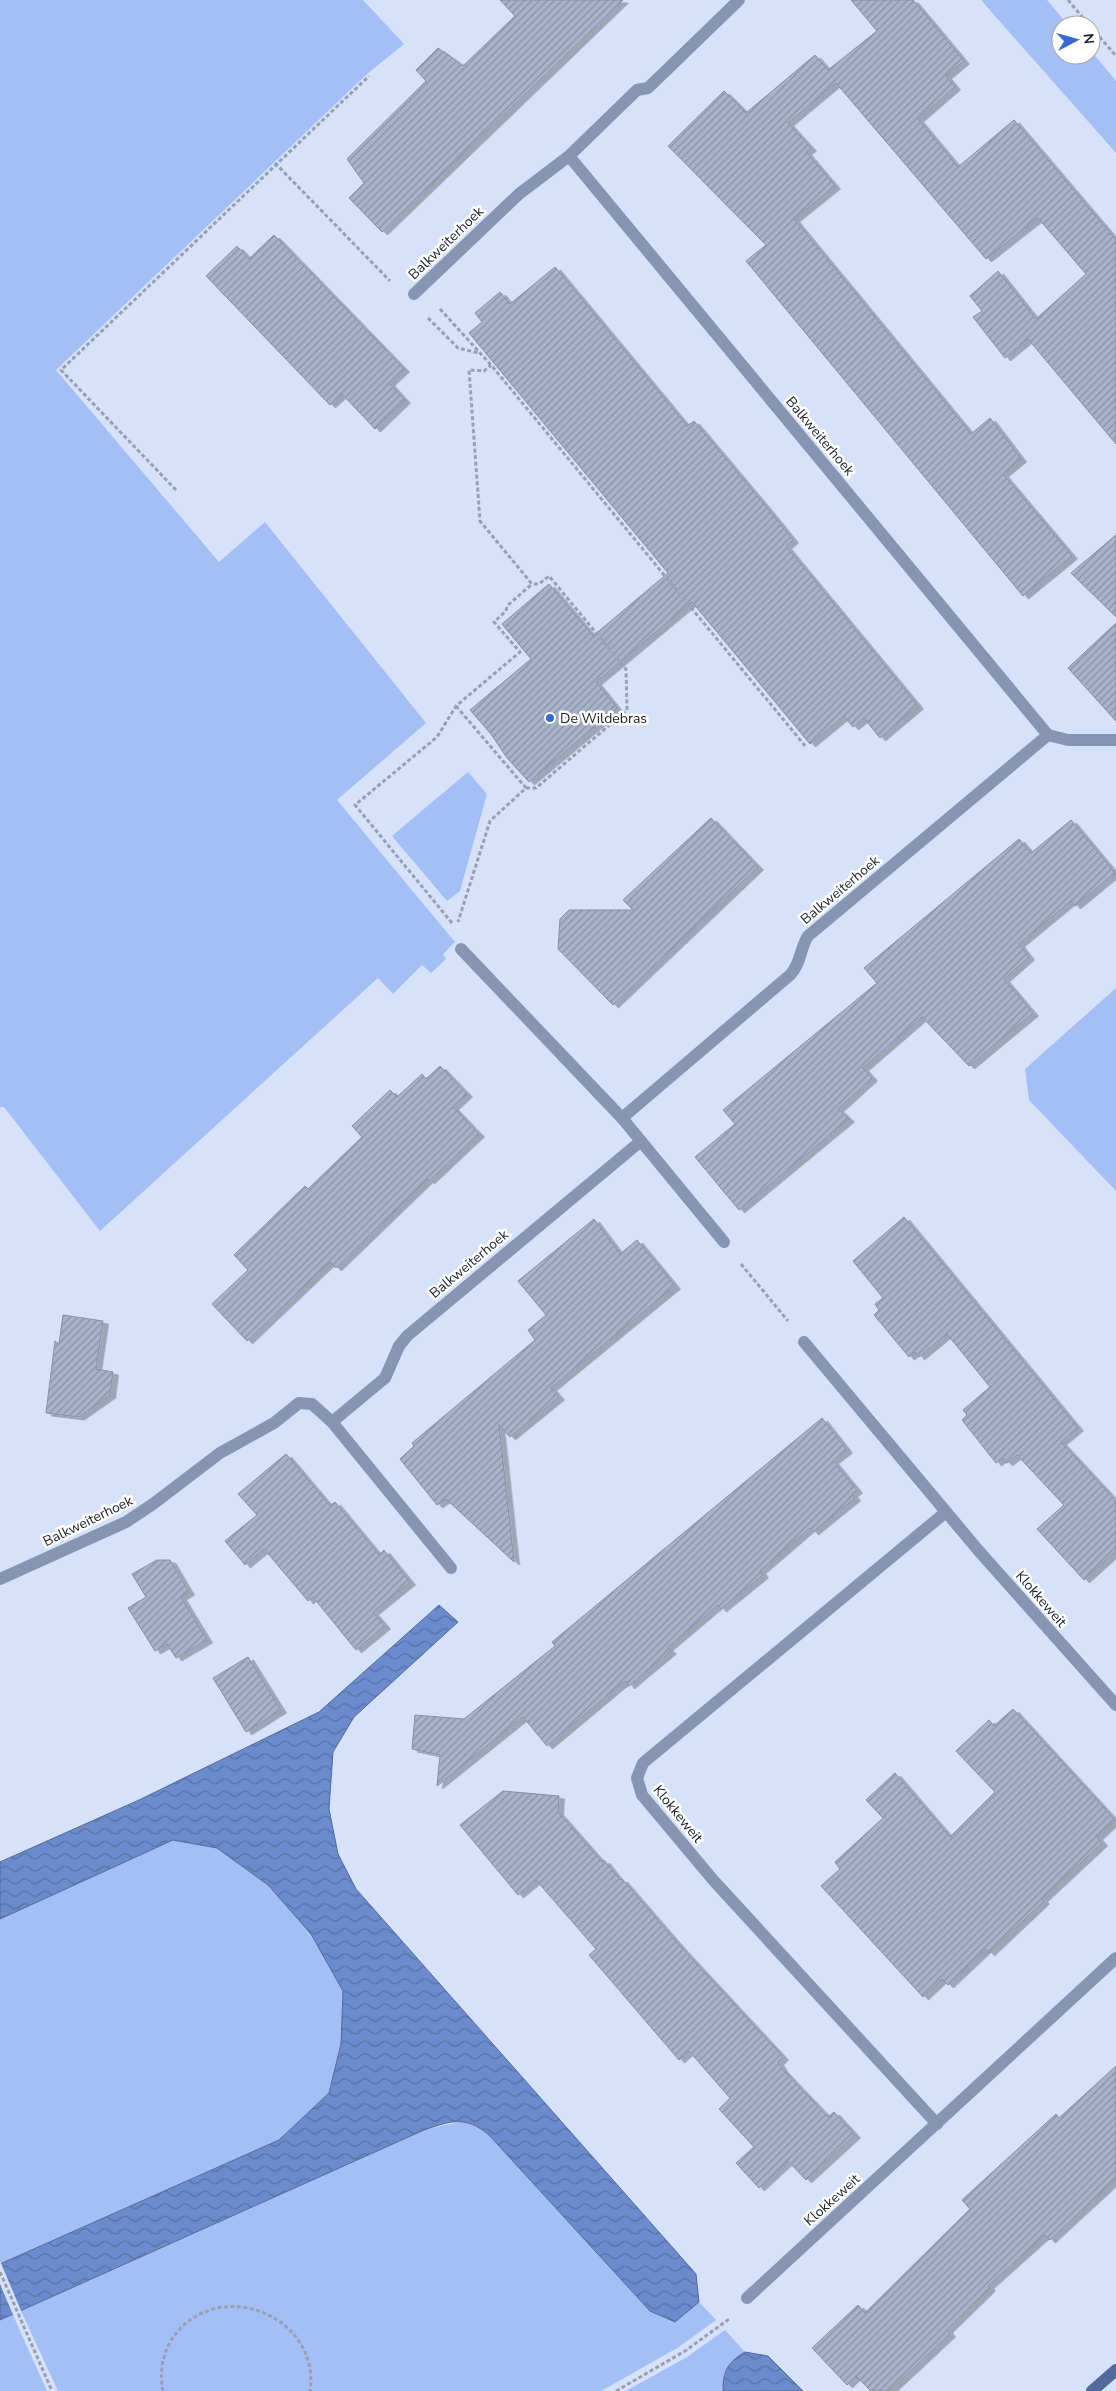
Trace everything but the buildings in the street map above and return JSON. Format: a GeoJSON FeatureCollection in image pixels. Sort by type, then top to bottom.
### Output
{"type":"FeatureCollection","features":[{"type":"Feature","properties":{"kind":"street","name":"Balkweiterhoek"},"geometry":{"type":"LineString","coordinates":[[414,294],[519,194],[569,156],[637,90],[648,88],[740,0]]}},
{"type":"Feature","properties":{"kind":"street","name":"Balkweiterhoek"},"geometry":{"type":"LineString","coordinates":[[569,156],[1048,735],[808,936],[804,942],[798,965],[790,975],[622,1118]]}},
{"type":"Feature","properties":{"kind":"street"},"geometry":{"type":"LineString","coordinates":[[1048,735],[1068,740],[1116,740]]}},
{"type":"Feature","properties":{"kind":"street"},"geometry":{"type":"LineString","coordinates":[[461,949],[622,1118],[724,1242]]}},
{"type":"Feature","properties":{"kind":"street","name":"Balkweiterhoek"},"geometry":{"type":"LineString","coordinates":[[332,1422],[385,1378],[399,1346],[407,1336],[641,1141]]}},
{"type":"Feature","properties":{"kind":"street","name":"Klokkeweit"},"geometry":{"type":"LineString","coordinates":[[804,1342],[946,1512],[1116,1705]]}},
{"type":"Feature","properties":{"kind":"street","name":"Balkweiterhoek"},"geometry":{"type":"LineString","coordinates":[[0,1579],[126,1522],[220,1453],[274,1423],[299,1403],[312,1404],[332,1422],[451,1568]]}},
{"type":"Feature","properties":{"kind":"street","name":"Klokkeweit"},"geometry":{"type":"LineString","coordinates":[[937,2124],[714,1882],[642,1795],[637,1778],[642,1763],[946,1512]]}},
{"type":"Feature","properties":{"kind":"street","name":"Klokkeweit"},"geometry":{"type":"LineString","coordinates":[[747,2298],[1116,1958]]}},
{"type":"Feature","properties":{"kind":"path"},"geometry":{"type":"LineString","coordinates":[[1068,0],[1081,15]]}},
{"type":"Feature","properties":{"kind":"path"},"geometry":{"type":"LineString","coordinates":[[1101,39],[1116,56]]}},
{"type":"Feature","properties":{"kind":"path"},"geometry":{"type":"LineString","coordinates":[[176,490],[61,370],[368,76]]}},
{"type":"Feature","properties":{"kind":"path"},"geometry":{"type":"LineString","coordinates":[[275,163],[395,286]]}},
{"type":"Feature","properties":{"kind":"path"},"geometry":{"type":"LineString","coordinates":[[438,308],[492,365],[806,746]]}},
{"type":"Feature","properties":{"kind":"path"},"geometry":{"type":"LineString","coordinates":[[427,317],[458,348],[480,353]]}},
{"type":"Feature","properties":{"kind":"path"},"geometry":{"type":"LineString","coordinates":[[492,365],[484,371],[469,370],[480,521],[532,584]]}},
{"type":"Feature","properties":{"kind":"path"},"geometry":{"type":"LineString","coordinates":[[549,576],[626,669],[627,710],[536,788],[526,788],[490,821],[456,929],[355,805],[437,737],[456,706],[520,652],[494,622],[506,612],[507,606],[532,584],[539,584],[549,576]]}},
{"type":"Feature","properties":{"kind":"path"},"geometry":{"type":"LineString","coordinates":[[456,706],[526,788]]}},
{"type":"Feature","properties":{"kind":"path"},"geometry":{"type":"LineString","coordinates":[[724,1242],[804,1342]]}},
{"type":"Feature","properties":{"kind":"path"},"geometry":{"type":"LineString","coordinates":[[0,2272],[52,2391]]}},
{"type":"Feature","properties":{"kind":"path"},"geometry":{"type":"LineString","coordinates":[[163,2391],[162,2360],[173,2337],[182,2327],[200,2315],[212,2310],[231,2307],[260,2312],[290,2330],[302,2345],[309,2360],[311,2370],[310,2391]]}},
{"type":"Feature","properties":{"kind":"path"},"geometry":{"type":"LineString","coordinates":[[616,2391],[685,2351],[736,2314]]}},
{"type":"Feature","properties":{"kind":"shaded area"},"geometry":{"type":"Polygon","coordinates":[[[0,0],[363,0],[404,44],[367,74],[56,370],[219,562],[265,522],[426,723],[337,800],[455,942],[443,954],[446,959],[431,973],[422,965],[393,994],[378,978],[100,1231],[4,1107],[0,1107],[0,0]]]}},
{"type":"Feature","properties":{"kind":"shaded area"},"geometry":{"type":"Polygon","coordinates":[[[981,0],[1047,0],[1060,15],[1051,15],[1051,65],[1101,65],[1101,63],[1116,81],[1116,153],[981,0]]]}},
{"type":"Feature","properties":{"kind":"shaded area"},"geometry":{"type":"Polygon","coordinates":[[[468,772],[487,794],[460,891],[447,901],[392,836],[468,772]]]}},
{"type":"Feature","properties":{"kind":"shaded area"},"geometry":{"type":"Polygon","coordinates":[[[1116,988],[1116,1191],[1029,1100],[1025,1069],[1116,988]]]}},
{"type":"Feature","properties":{"kind":"shaded area"},"geometry":{"type":"Polygon","coordinates":[[[173,1840],[217,1848],[268,1885],[311,1934],[343,1991],[341,2044],[329,2093],[279,2140],[0,2264],[0,1919],[173,1840]]]}},
{"type":"Feature","properties":{"kind":"shaded area"},"geometry":{"type":"Polygon","coordinates":[[[464,2121],[478,2126],[489,2135],[650,2311],[675,2322],[699,2302],[716,2320],[679,2347],[601,2391],[58,2391],[21,2311],[424,2130],[464,2121]]]}},
{"type":"Feature","properties":{"kind":"shaded area"},"geometry":{"type":"Polygon","coordinates":[[[13,2314],[47,2391],[0,2391],[0,2320],[13,2314]]]}},
{"type":"Feature","properties":{"kind":"shaded area"},"geometry":{"type":"Polygon","coordinates":[[[725,2330],[745,2352],[727,2368],[723,2391],[626,2391],[687,2357],[725,2330]]]}},
{"type":"Feature","properties":{"kind":"water"},"geometry":{"type":"Polygon","coordinates":[[[439,1605],[458,1622],[354,1717],[333,1752],[329,1809],[338,1854],[356,1889],[696,2274],[699,2302],[675,2322],[650,2311],[489,2135],[465,2122],[450,2122],[424,2130],[0,2320],[0,2264],[279,2140],[329,2093],[341,2044],[343,1991],[311,1934],[268,1885],[217,1848],[173,1840],[0,1919],[0,1862],[139,1800],[319,1712],[439,1605]]]}},
{"type":"Feature","properties":{"kind":"water"},"geometry":{"type":"Polygon","coordinates":[[[745,2352],[768,2356],[803,2391],[723,2391],[727,2368],[745,2352]]]}},
{"type":"Feature","properties":{"kind":"pier"},"geometry":{"type":"Polygon","coordinates":[[[0,2261],[22,2313],[14,2317],[0,2284],[0,2261]]]}},
{"type":"Feature","properties":{"kind":"waterway"},"geometry":{"type":"LineString","coordinates":[[1092,2391],[1116,2370]]}},
{"type":"Feature","properties":{"kind":"place","name":"De Wildebras"},"geometry":{"type":"Point","coordinates":[550,718]}}]}
